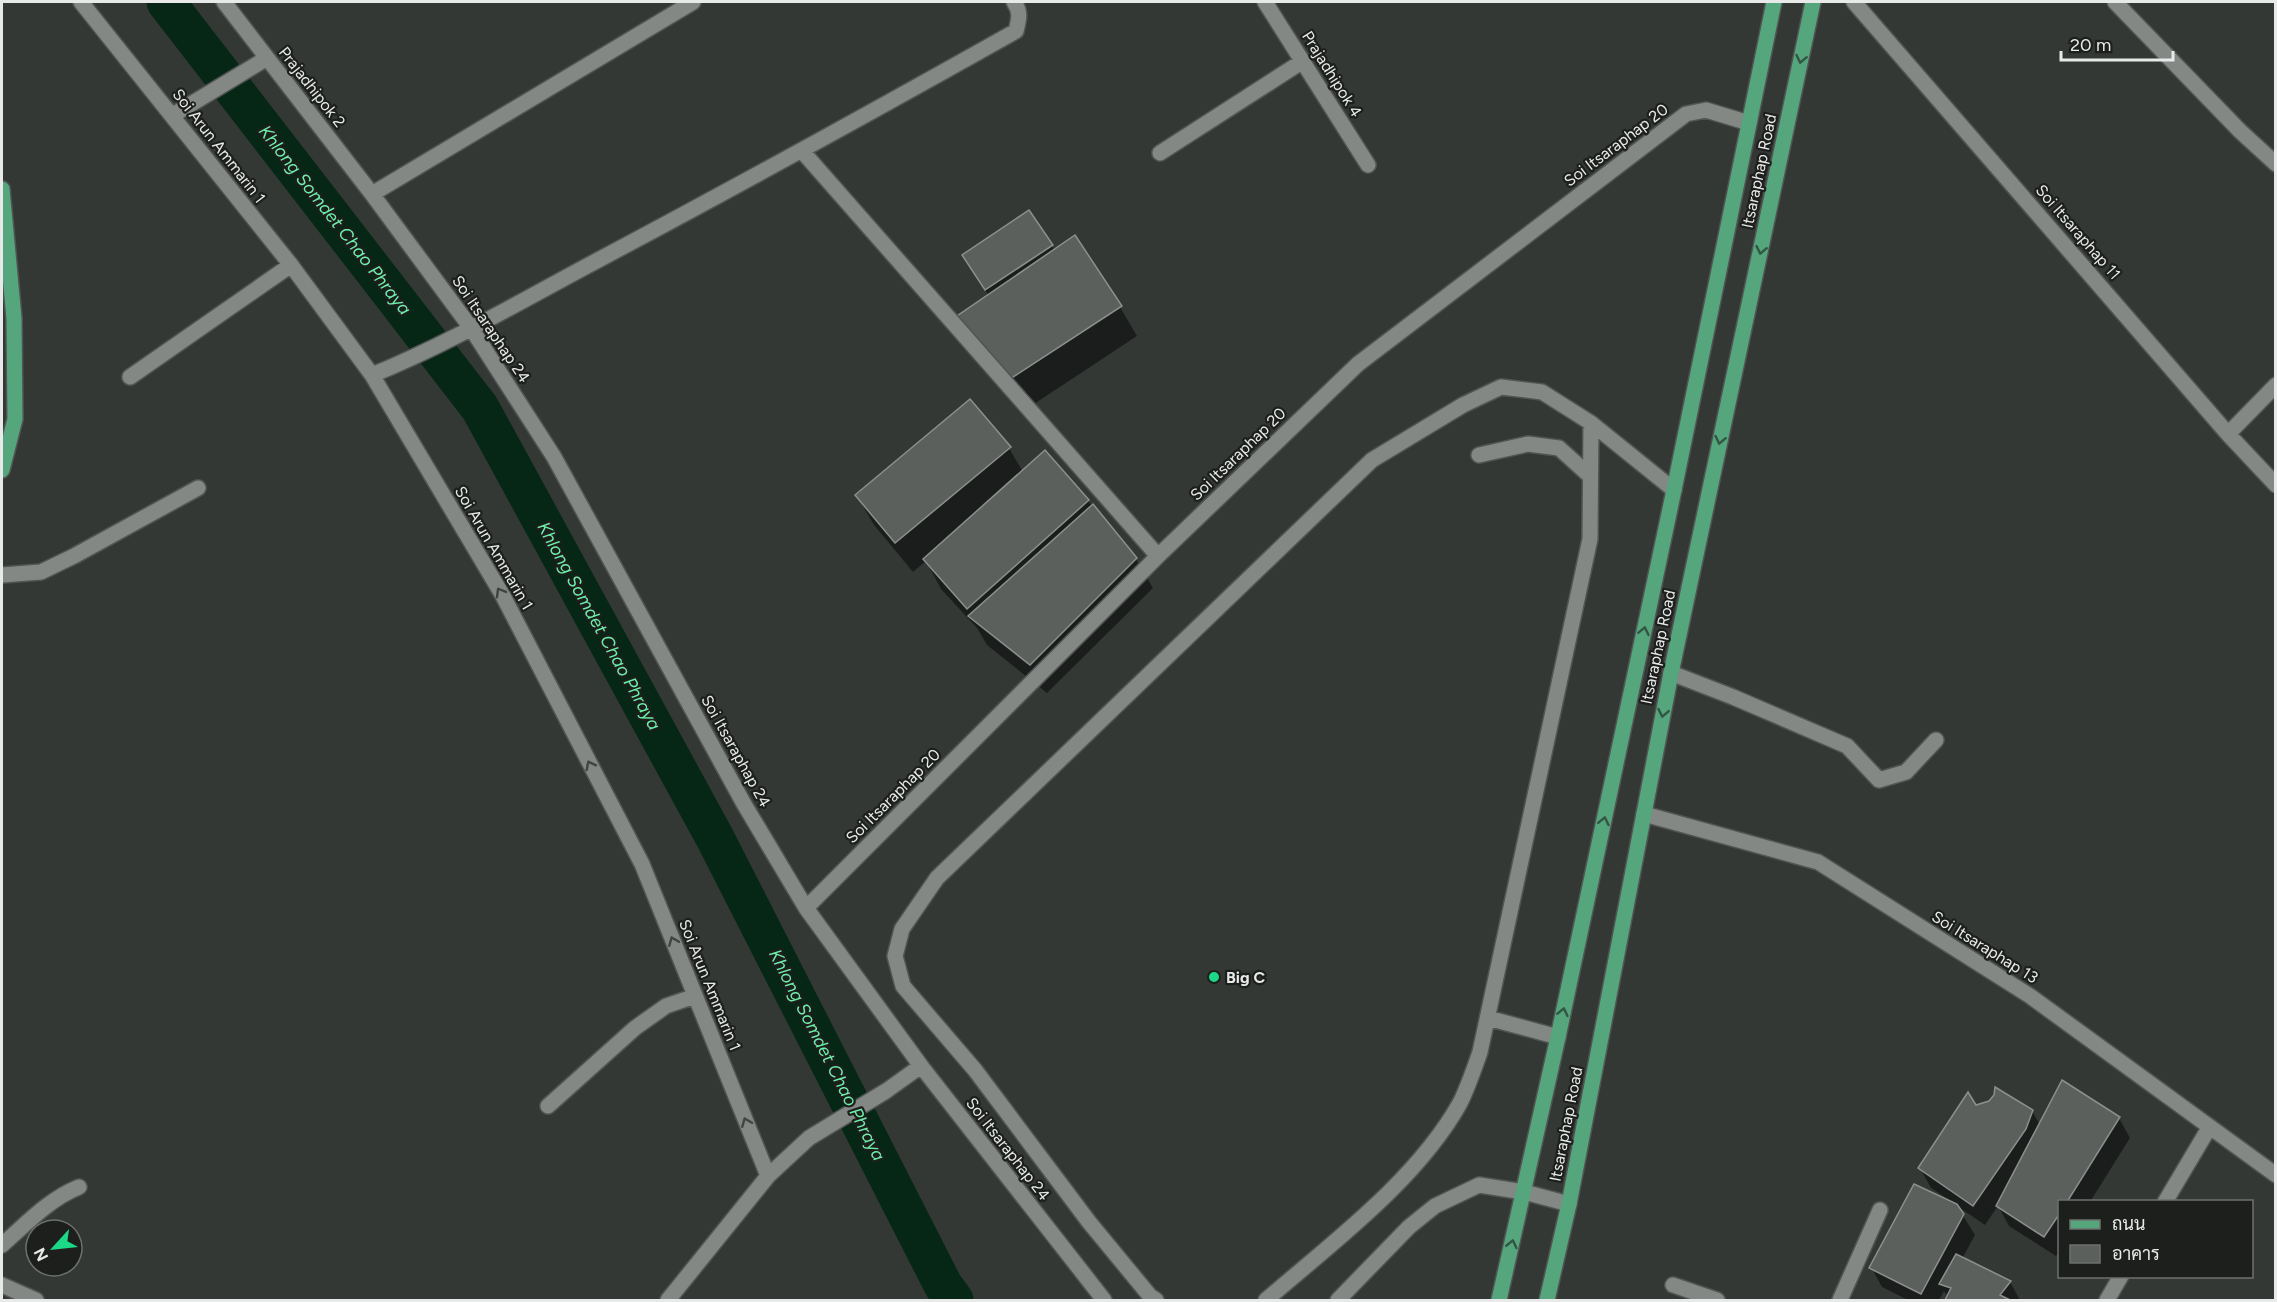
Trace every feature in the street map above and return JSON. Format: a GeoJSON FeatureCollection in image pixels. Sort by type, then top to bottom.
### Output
{"type":"FeatureCollection","features":[{"type":"Feature","properties":{"kind":"main road"},"geometry":{"type":"LineString","coordinates":[[1499,1300],[1558,1037],[1674,490],[1774,2]]}},
{"type":"Feature","properties":{"kind":"main road","name":"Itsaraphap Road"},"geometry":{"type":"LineString","coordinates":[[1547,1300],[1569,1204],[1671,673],[1813,2]]}},
{"type":"Feature","properties":{"kind":"main road"},"geometry":{"type":"LineString","coordinates":[[2,189],[14,318],[15,419],[2,470]]}},
{"type":"Feature","properties":{"kind":"street","name":"Soi Arun Ammarin 1"},"geometry":{"type":"LineString","coordinates":[[81,2],[291,265],[372,375],[502,596],[642,864],[768,1176]]}},
{"type":"Feature","properties":{"kind":"street","name":"Prajadhipok 2"},"geometry":{"type":"LineString","coordinates":[[224,2],[372,194]]}},
{"type":"Feature","properties":{"kind":"street"},"geometry":{"type":"LineString","coordinates":[[372,194],[693,2]]}},
{"type":"Feature","properties":{"kind":"street"},"geometry":{"type":"LineString","coordinates":[[372,375],[471,328],[802,151],[1016,31],[1020,18],[1019,9],[1014,2]]}},
{"type":"Feature","properties":{"kind":"street","name":"Prajadhipok 4"},"geometry":{"type":"LineString","coordinates":[[1265,2],[1368,165]]}},
{"type":"Feature","properties":{"kind":"street","name":"Soi Itsaraphap 11"},"geometry":{"type":"LineString","coordinates":[[1854,2],[2228,434],[2276,485]]}},
{"type":"Feature","properties":{"kind":"street"},"geometry":{"type":"LineString","coordinates":[[2115,2],[2240,131],[2276,164]]}},
{"type":"Feature","properties":{"kind":"street"},"geometry":{"type":"LineString","coordinates":[[173,115],[267,58]]}},
{"type":"Feature","properties":{"kind":"street"},"geometry":{"type":"LineString","coordinates":[[1160,153],[1303,61]]}},
{"type":"Feature","properties":{"kind":"street","name":"Soi Itsaraphap 20"},"geometry":{"type":"LineString","coordinates":[[807,908],[1158,556],[1358,364],[1686,114],[1706,110],[1749,123]]}},
{"type":"Feature","properties":{"kind":"street"},"geometry":{"type":"LineString","coordinates":[[802,151],[1158,556]]}},
{"type":"Feature","properties":{"kind":"street","name":"Soi Itsaraphap 24"},"geometry":{"type":"LineString","coordinates":[[372,194],[471,328],[554,457],[744,804],[807,908],[921,1066],[1104,1300]]}},
{"type":"Feature","properties":{"kind":"street"},"geometry":{"type":"LineString","coordinates":[[130,377],[291,265]]}},
{"type":"Feature","properties":{"kind":"street"},"geometry":{"type":"LineString","coordinates":[[2228,434],[2276,385]]}},
{"type":"Feature","properties":{"kind":"street"},"geometry":{"type":"LineString","coordinates":[[1156,1300],[1089,1222],[975,1070],[903,986],[895,956],[902,929],[937,878],[1372,460],[1463,405],[1501,387],[1542,392],[1591,423],[1674,490]]}},
{"type":"Feature","properties":{"kind":"street"},"geometry":{"type":"LineString","coordinates":[[1266,1300],[1370,1210],[1426,1152],[1460,1102],[1480,1052],[1590,539],[1591,423]]}},
{"type":"Feature","properties":{"kind":"street"},"geometry":{"type":"LineString","coordinates":[[1479,455],[1528,444],[1559,448],[1590,476]]}},
{"type":"Feature","properties":{"kind":"street"},"geometry":{"type":"LineString","coordinates":[[2,575],[41,572],[198,488]]}},
{"type":"Feature","properties":{"kind":"street"},"geometry":{"type":"LineString","coordinates":[[1671,673],[1847,746],[1878,780],[1906,772],[1936,740]]}},
{"type":"Feature","properties":{"kind":"street","name":"Soi Itsaraphap 13"},"geometry":{"type":"LineString","coordinates":[[1644,814],[1818,862],[2030,996],[2276,1175]]}},
{"type":"Feature","properties":{"kind":"street"},"geometry":{"type":"LineString","coordinates":[[548,1106],[635,1028],[666,1006],[695,996]]}},
{"type":"Feature","properties":{"kind":"street"},"geometry":{"type":"LineString","coordinates":[[1488,1018],[1558,1037]]}},
{"type":"Feature","properties":{"kind":"street"},"geometry":{"type":"LineString","coordinates":[[668,1300],[768,1176],[809,1138],[886,1091],[921,1066]]}},
{"type":"Feature","properties":{"kind":"street"},"geometry":{"type":"LineString","coordinates":[[2166,1200],[2210,1128]]}},
{"type":"Feature","properties":{"kind":"street"},"geometry":{"type":"LineString","coordinates":[[1338,1300],[1409,1227],[1435,1206],[1479,1185],[1524,1192],[1569,1204]]}},
{"type":"Feature","properties":{"kind":"street"},"geometry":{"type":"LineString","coordinates":[[2,1245],[49,1203],[67,1191],[80,1187]]}},
{"type":"Feature","properties":{"kind":"street"},"geometry":{"type":"LineString","coordinates":[[1840,1300],[1880,1210]]}},
{"type":"Feature","properties":{"kind":"street"},"geometry":{"type":"LineString","coordinates":[[2107,1300],[2120,1278]]}},
{"type":"Feature","properties":{"kind":"street"},"geometry":{"type":"LineString","coordinates":[[2,1285],[36,1300]]}},
{"type":"Feature","properties":{"kind":"street"},"geometry":{"type":"LineString","coordinates":[[1673,1286],[1716,1300]]}},
{"type":"Feature","properties":{"kind":"building"},"geometry":{"type":"Polygon","coordinates":[[[1029,210],[1053,245],[985,290],[962,255],[1029,210]]]}},
{"type":"Feature","properties":{"kind":"building"},"geometry":{"type":"Polygon","coordinates":[[[1075,235],[1122,306],[1010,379],[957,316],[1075,235]]]}},
{"type":"Feature","properties":{"kind":"building"},"geometry":{"type":"Polygon","coordinates":[[[970,399],[1011,447],[895,543],[855,495],[970,399]]]}},
{"type":"Feature","properties":{"kind":"building"},"geometry":{"type":"Polygon","coordinates":[[[1045,450],[1089,500],[967,609],[923,559],[1045,450]]]}},
{"type":"Feature","properties":{"kind":"building"},"geometry":{"type":"Polygon","coordinates":[[[1093,504],[1137,558],[1030,665],[968,616],[1093,504]]]}},
{"type":"Feature","properties":{"kind":"building"},"geometry":{"type":"Polygon","coordinates":[[[2062,1080],[2120,1117],[2068,1200],[2058,1200],[2058,1216],[2044,1237],[1996,1206],[2062,1080]]]}},
{"type":"Feature","properties":{"kind":"building"},"geometry":{"type":"Polygon","coordinates":[[[1995,1087],[2033,1110],[2026,1129],[1973,1206],[1918,1168],[1968,1092],[1976,1105],[1989,1101],[1994,1095],[1995,1087]]]}},
{"type":"Feature","properties":{"kind":"building"},"geometry":{"type":"Polygon","coordinates":[[[1914,1184],[1957,1204],[1964,1214],[1921,1294],[1869,1268],[1914,1184]]]}},
{"type":"Feature","properties":{"kind":"building"},"geometry":{"type":"Polygon","coordinates":[[[1956,1254],[2011,1281],[2000,1295],[2010,1300],[1945,1300],[1951,1288],[1939,1284],[1956,1254]]]}},
{"type":"Feature","properties":{"kind":"waterway","name":"Khlong Somdet Chao Phraya"},"geometry":{"type":"LineString","coordinates":[[166,2],[480,408],[715,838],[943,1285],[954,1300]]}},
{"type":"Feature","properties":{"kind":"place","name":"Big C"},"geometry":{"type":"Point","coordinates":[1214,977]}}]}
